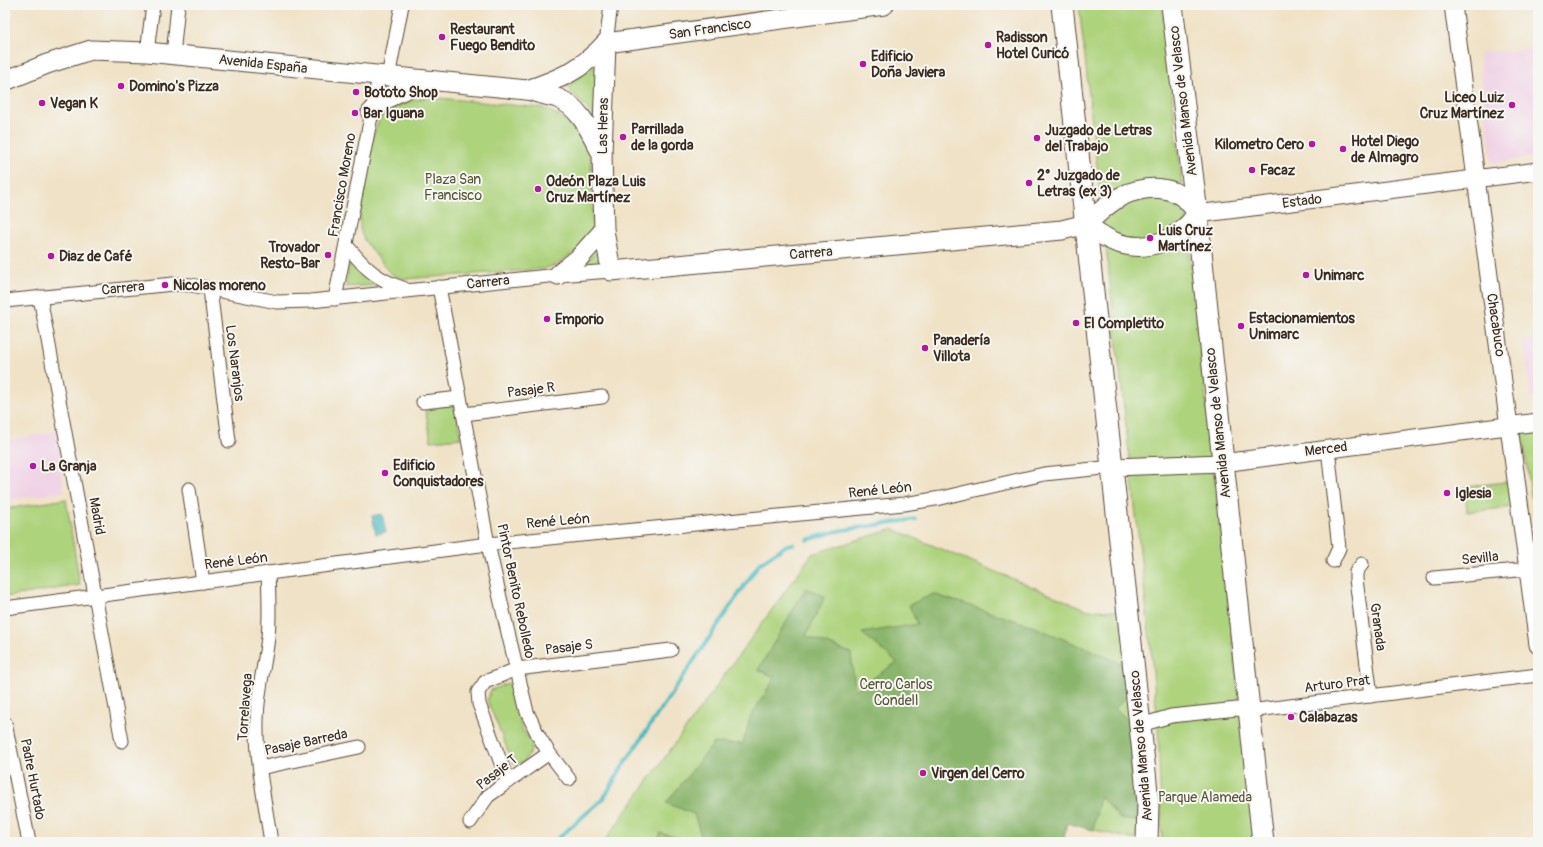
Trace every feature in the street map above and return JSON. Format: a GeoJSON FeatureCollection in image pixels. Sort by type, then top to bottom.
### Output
{"type":"FeatureCollection","features":[{"type":"Feature","properties":{"kind":"main road","name":"San Francisco"},"geometry":{"type":"LineString","coordinates":[[606,43],[884,5]]}},
{"type":"Feature","properties":{"kind":"main road","name":"Avenida Manso de Velasco"},"geometry":{"type":"LineString","coordinates":[[1062,5],[1141,725],[1147,788],[1147,842]]}},
{"type":"Feature","properties":{"kind":"main road","name":"Avenida Manso de Velasco"},"geometry":{"type":"LineString","coordinates":[[1172,5],[1197,214],[1263,842]]}},
{"type":"Feature","properties":{"kind":"main road","name":"Avenida España"},"geometry":{"type":"LineString","coordinates":[[527,90],[552,82],[574,71],[592,59],[606,43]]}},
{"type":"Feature","properties":{"kind":"main road","name":"Las Heras"},"geometry":{"type":"LineString","coordinates":[[606,43],[602,154],[604,230],[611,271]]}},
{"type":"Feature","properties":{"kind":"main road","name":"Avenida España"},"geometry":{"type":"LineString","coordinates":[[5,81],[47,64],[91,50],[147,52],[527,90],[559,99],[571,108],[582,118],[602,154]]}},
{"type":"Feature","properties":{"kind":"main road"},"geometry":{"type":"LineString","coordinates":[[371,113],[392,95],[427,81]]}},
{"type":"Feature","properties":{"kind":"main road"},"geometry":{"type":"LineString","coordinates":[[1158,188],[1175,192],[1189,201],[1197,214],[1184,230],[1174,237],[1163,242],[1143,246],[1133,246],[1115,242],[1086,224],[1121,196],[1140,189],[1158,188]]}},
{"type":"Feature","properties":{"kind":"main road","name":"Carrera"},"geometry":{"type":"LineString","coordinates":[[611,271],[1062,230],[1086,224]]}},
{"type":"Feature","properties":{"kind":"main road"},"geometry":{"type":"LineString","coordinates":[[558,275],[578,259],[604,230]]}},
{"type":"Feature","properties":{"kind":"street"},"geometry":{"type":"LineString","coordinates":[[147,52],[152,5]]}},
{"type":"Feature","properties":{"kind":"street"},"geometry":{"type":"LineString","coordinates":[[173,55],[178,5]]}},
{"type":"Feature","properties":{"kind":"street","name":"Francisco Moreno"},"geometry":{"type":"LineString","coordinates":[[335,299],[347,246],[371,113],[383,76],[402,5]]}},
{"type":"Feature","properties":{"kind":"street","name":"Las Heras"},"geometry":{"type":"LineString","coordinates":[[606,43],[611,5]]}},
{"type":"Feature","properties":{"kind":"street","name":"Chacabuco"},"geometry":{"type":"LineString","coordinates":[[1453,5],[1538,646]]}},
{"type":"Feature","properties":{"kind":"street","name":"Estado"},"geometry":{"type":"LineString","coordinates":[[1197,214],[1538,171]]}},
{"type":"Feature","properties":{"kind":"street","name":"Carrera"},"geometry":{"type":"LineString","coordinates":[[347,246],[362,264],[374,274],[387,282],[408,290]]}},
{"type":"Feature","properties":{"kind":"street","name":"Carrera"},"geometry":{"type":"LineString","coordinates":[[5,301],[164,284],[182,284],[277,302],[306,302],[408,290],[611,271]]}},
{"type":"Feature","properties":{"kind":"street","name":"Pintor Benito Rebolledo"},"geometry":{"type":"LineString","coordinates":[[439,287],[488,544],[527,712],[549,753],[569,779]]}},
{"type":"Feature","properties":{"kind":"street","name":"Los Naranjos"},"geometry":{"type":"LineString","coordinates":[[210,289],[229,442]]}},
{"type":"Feature","properties":{"kind":"street","name":"Madrid"},"geometry":{"type":"LineString","coordinates":[[40,297],[122,742]]}},
{"type":"Feature","properties":{"kind":"street","name":"Pasaje R"},"geometry":{"type":"LineString","coordinates":[[464,414],[602,396]]}},
{"type":"Feature","properties":{"kind":"street"},"geometry":{"type":"LineString","coordinates":[[423,402],[460,398]]}},
{"type":"Feature","properties":{"kind":"street","name":"Merced"},"geometry":{"type":"LineString","coordinates":[[1112,467],[1222,463],[1538,422]]}},
{"type":"Feature","properties":{"kind":"street"},"geometry":{"type":"LineString","coordinates":[[1328,449],[1339,548],[1333,561]]}},
{"type":"Feature","properties":{"kind":"street","name":"René León"},"geometry":{"type":"LineString","coordinates":[[5,608],[488,544],[904,504],[941,498],[1044,474],[1112,467]]}},
{"type":"Feature","properties":{"kind":"street"},"geometry":{"type":"LineString","coordinates":[[189,489],[203,582]]}},
{"type":"Feature","properties":{"kind":"street","name":"Granada"},"geometry":{"type":"LineString","coordinates":[[1362,564],[1356,572],[1356,579],[1371,696]]}},
{"type":"Feature","properties":{"kind":"street","name":"Sevilla"},"geometry":{"type":"LineString","coordinates":[[1434,578],[1528,569]]}},
{"type":"Feature","properties":{"kind":"street","name":"Torrelavega"},"geometry":{"type":"LineString","coordinates":[[268,573],[268,637],[258,698],[257,720],[260,768],[271,842]]}},
{"type":"Feature","properties":{"kind":"street","name":"Pasaje S"},"geometry":{"type":"LineString","coordinates":[[508,782],[479,704],[478,692],[485,682],[517,670],[671,650]]}},
{"type":"Feature","properties":{"kind":"street","name":"Arturo Prat"},"geometry":{"type":"LineString","coordinates":[[1141,725],[1171,716],[1237,709],[1249,711],[1538,675]]}},
{"type":"Feature","properties":{"kind":"street","name":"Padre Hurtado"},"geometry":{"type":"LineString","coordinates":[[5,723],[29,842]]}},
{"type":"Feature","properties":{"kind":"street","name":"Pasaje Barreda"},"geometry":{"type":"LineString","coordinates":[[260,768],[359,747]]}},
{"type":"Feature","properties":{"kind":"street","name":"Pasaje T"},"geometry":{"type":"LineString","coordinates":[[470,822],[488,796],[549,753]]}},
{"type":"Feature","properties":{"kind":"shaded area","name":"Liceo Luiz Cruz Martínez"},"geometry":{"type":"Polygon","coordinates":[[[1538,48],[1538,157],[1492,163],[1479,53],[1538,48]]]}},
{"type":"Feature","properties":{"kind":"shaded area"},"geometry":{"type":"Polygon","coordinates":[[[1538,338],[1538,397],[1531,398],[1524,340],[1538,338]]]}},
{"type":"Feature","properties":{"kind":"shaded area","name":"La Granja"},"geometry":{"type":"Polygon","coordinates":[[[57,431],[64,492],[6,500],[5,441],[57,431]]]}},
{"type":"Feature","properties":{"kind":"green space","name":"Parque Alameda"},"geometry":{"type":"Polygon","coordinates":[[[1079,5],[1162,5],[1185,212],[1188,216],[1186,220],[1255,842],[1162,842],[1158,726],[1150,641],[1079,5]]]}},
{"type":"Feature","properties":{"kind":"green space"},"geometry":{"type":"Polygon","coordinates":[[[599,63],[595,120],[586,107],[566,87],[599,63]]]}},
{"type":"Feature","properties":{"kind":"green space","name":"Plaza San Francisco"},"geometry":{"type":"Polygon","coordinates":[[[428,97],[543,108],[572,125],[583,137],[591,152],[593,231],[586,244],[556,265],[543,269],[404,279],[390,273],[364,240],[360,229],[360,216],[370,147],[378,122],[383,115],[398,106],[428,97]]]}},
{"type":"Feature","properties":{"kind":"green space"},"geometry":{"type":"Polygon","coordinates":[[[598,249],[599,264],[582,267],[598,249]]]}},
{"type":"Feature","properties":{"kind":"green space"},"geometry":{"type":"Polygon","coordinates":[[[350,256],[378,285],[346,287],[350,256]]]}},
{"type":"Feature","properties":{"kind":"green space"},"geometry":{"type":"Polygon","coordinates":[[[456,404],[461,438],[431,441],[425,408],[456,404]]]}},
{"type":"Feature","properties":{"kind":"green space"},"geometry":{"type":"Polygon","coordinates":[[[1538,429],[1538,543],[1522,432],[1538,429]]]}},
{"type":"Feature","properties":{"kind":"green space"},"geometry":{"type":"Polygon","coordinates":[[[1521,480],[1524,506],[1467,512],[1465,487],[1521,480]]]}},
{"type":"Feature","properties":{"kind":"green space"},"geometry":{"type":"Polygon","coordinates":[[[66,499],[80,585],[5,597],[5,509],[66,499]]]}},
{"type":"Feature","properties":{"kind":"green space","name":"Cerro Carlos Condell"},"geometry":{"type":"Polygon","coordinates":[[[893,529],[1088,610],[1124,611],[1141,808],[1135,840],[1067,823],[1063,842],[602,842],[606,839],[812,554],[893,529]]]}},
{"type":"Feature","properties":{"kind":"green space","name":"Cerro Carlos Condell"},"geometry":{"type":"Polygon","coordinates":[[[806,588],[825,596],[806,636],[851,653],[855,690],[897,662],[862,633],[917,624],[909,605],[933,594],[1030,625],[1128,666],[1131,692],[1115,709],[1135,725],[1138,821],[1120,819],[1100,796],[1093,830],[1067,823],[1063,842],[703,842],[694,814],[666,803],[714,743],[743,744],[750,718],[775,677],[758,670],[806,588]]]}},
{"type":"Feature","properties":{"kind":"green space"},"geometry":{"type":"Polygon","coordinates":[[[508,683],[514,690],[521,727],[532,743],[531,751],[523,763],[513,763],[487,700],[491,690],[508,683]]]}},
{"type":"Feature","properties":{"kind":"green space"},"geometry":{"type":"Polygon","coordinates":[[[660,833],[696,842],[658,842],[660,833]]]}},
{"type":"Feature","properties":{"kind":"water"},"geometry":{"type":"Polygon","coordinates":[[[382,514],[386,532],[376,534],[372,516],[382,514]]]}},
{"type":"Feature","properties":{"kind":"waterway"},"geometry":{"type":"LineString","coordinates":[[807,540],[837,531],[916,519]]}},
{"type":"Feature","properties":{"kind":"waterway"},"geometry":{"type":"LineString","coordinates":[[554,842],[604,798],[622,767],[759,564],[787,545],[793,544]]}},
{"type":"Feature","properties":{"kind":"place","name":"Restaurant Fuego Bendito"},"geometry":{"type":"Point","coordinates":[442,37]}},
{"type":"Feature","properties":{"kind":"place","name":"Radisson Hotel Curicó"},"geometry":{"type":"Point","coordinates":[988,45]}},
{"type":"Feature","properties":{"kind":"place","name":"Edificio Doña Javiera"},"geometry":{"type":"Point","coordinates":[863,64]}},
{"type":"Feature","properties":{"kind":"place","name":"Domino's Pizza"},"geometry":{"type":"Point","coordinates":[121,86]}},
{"type":"Feature","properties":{"kind":"place","name":"Bototo Shop"},"geometry":{"type":"Point","coordinates":[356,92]}},
{"type":"Feature","properties":{"kind":"place","name":"Vegan K"},"geometry":{"type":"Point","coordinates":[42,103]}},
{"type":"Feature","properties":{"kind":"place","name":"Liceo Luiz Cruz Martínez"},"geometry":{"type":"Point","coordinates":[1512,105]}},
{"type":"Feature","properties":{"kind":"place","name":"Bar Iguana"},"geometry":{"type":"Point","coordinates":[355,113]}},
{"type":"Feature","properties":{"kind":"place","name":"Parrillada de la gorda"},"geometry":{"type":"Point","coordinates":[623,137]}},
{"type":"Feature","properties":{"kind":"place","name":"Juzgado de Letras del Trabajo"},"geometry":{"type":"Point","coordinates":[1037,138]}},
{"type":"Feature","properties":{"kind":"place","name":"Kilometro Cero"},"geometry":{"type":"Point","coordinates":[1312,144]}},
{"type":"Feature","properties":{"kind":"place","name":"Hotel Diego de Almagro"},"geometry":{"type":"Point","coordinates":[1343,149]}},
{"type":"Feature","properties":{"kind":"place","name":"Facaz"},"geometry":{"type":"Point","coordinates":[1252,170]}},
{"type":"Feature","properties":{"kind":"place","name":"2° Juzgado de Letras (ex 3)"},"geometry":{"type":"Point","coordinates":[1029,183]}},
{"type":"Feature","properties":{"kind":"place","name":"Odeón Plaza Luis Cruz Martínez"},"geometry":{"type":"Point","coordinates":[538,189]}},
{"type":"Feature","properties":{"kind":"place","name":"Luis Cruz Martínez"},"geometry":{"type":"Point","coordinates":[1150,238]}},
{"type":"Feature","properties":{"kind":"place","name":"Trovador Resto-Bar"},"geometry":{"type":"Point","coordinates":[328,255]}},
{"type":"Feature","properties":{"kind":"place","name":"Diaz de Café"},"geometry":{"type":"Point","coordinates":[51,256]}},
{"type":"Feature","properties":{"kind":"place","name":"Unimarc"},"geometry":{"type":"Point","coordinates":[1306,275]}},
{"type":"Feature","properties":{"kind":"place","name":"Nicolas moreno"},"geometry":{"type":"Point","coordinates":[165,285]}},
{"type":"Feature","properties":{"kind":"place","name":"Emporio"},"geometry":{"type":"Point","coordinates":[547,319]}},
{"type":"Feature","properties":{"kind":"place","name":"El Completito"},"geometry":{"type":"Point","coordinates":[1076,323]}},
{"type":"Feature","properties":{"kind":"place","name":"Estacionamientos Unimarc"},"geometry":{"type":"Point","coordinates":[1241,326]}},
{"type":"Feature","properties":{"kind":"place","name":"Panadería Villota"},"geometry":{"type":"Point","coordinates":[925,348]}},
{"type":"Feature","properties":{"kind":"place","name":"La Granja"},"geometry":{"type":"Point","coordinates":[33,466]}},
{"type":"Feature","properties":{"kind":"place","name":"Edificio Conquistadores"},"geometry":{"type":"Point","coordinates":[385,473]}},
{"type":"Feature","properties":{"kind":"place","name":"Iglesia"},"geometry":{"type":"Point","coordinates":[1447,493]}},
{"type":"Feature","properties":{"kind":"place","name":"Calabazas"},"geometry":{"type":"Point","coordinates":[1291,717]}},
{"type":"Feature","properties":{"kind":"place","name":"Virgen del Cerro"},"geometry":{"type":"Point","coordinates":[923,773]}}]}
